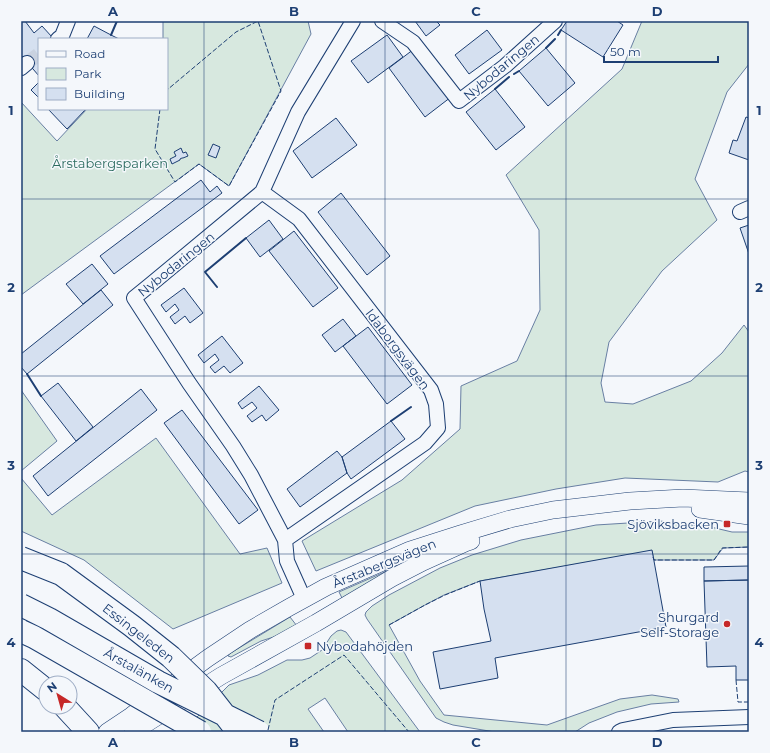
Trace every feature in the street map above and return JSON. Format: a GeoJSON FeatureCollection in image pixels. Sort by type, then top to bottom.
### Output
{"type":"FeatureCollection","features":[{"type":"Feature","properties":{"kind":"highway","name":"Essingeleden"},"geometry":{"type":"LineString","coordinates":[[21,558],[61,574],[132,626],[171,657],[206,691],[238,732]]}},
{"type":"Feature","properties":{"kind":"highway","name":"Årstalänken"},"geometry":{"type":"LineString","coordinates":[[21,605],[49,619],[158,682],[258,732]]}},
{"type":"Feature","properties":{"kind":"highway","name":"Årstalänken"},"geometry":{"type":"LineString","coordinates":[[21,631],[200,732]]}},
{"type":"Feature","properties":{"kind":"highway"},"geometry":{"type":"LineString","coordinates":[[21,670],[38,684]]}},
{"type":"Feature","properties":{"kind":"highway"},"geometry":{"type":"LineString","coordinates":[[72,715],[88,732]]}},
{"type":"Feature","properties":{"kind":"street"},"geometry":{"type":"LineString","coordinates":[[59,38],[62,36],[68,21]]}},
{"type":"Feature","properties":{"kind":"street","name":"Nybodaringen"},"geometry":{"type":"LineString","coordinates":[[304,599],[287,561],[285,540],[251,475],[134,298],[262,192],[298,112],[353,21]]}},
{"type":"Feature","properties":{"kind":"street","name":"Nybodaringen"},"geometry":{"type":"LineString","coordinates":[[382,21],[413,42],[459,102],[505,66],[555,21]]}},
{"type":"Feature","properties":{"kind":"street","name":"Idaborgsvägen"},"geometry":{"type":"LineString","coordinates":[[262,192],[299,219],[430,390],[436,404],[438,428],[425,443],[285,540]]}},
{"type":"Feature","properties":{"kind":"street","name":"Årstabergsvägen"},"geometry":{"type":"LineString","coordinates":[[137,727],[208,658],[250,630],[326,587],[410,550],[510,519],[553,510],[630,501],[683,498],[749,501]]}},
{"type":"Feature","properties":{"kind":"street","name":"Årstabergsvägen"},"geometry":{"type":"LineString","coordinates":[[107,732],[137,727],[221,676],[316,623],[392,578],[465,543],[503,531],[598,512],[641,508],[706,509],[749,516]]}},
{"type":"Feature","properties":{"kind":"street"},"geometry":{"type":"LineString","coordinates":[[304,599],[316,623]]}},
{"type":"Feature","properties":{"kind":"street"},"geometry":{"type":"LineString","coordinates":[[619,732],[673,720],[749,717]]}},
{"type":"Feature","properties":{"kind":"green space","name":"Årstabergsparken"},"geometry":{"type":"Polygon","coordinates":[[[163,21],[308,21],[311,34],[229,186],[199,164],[21,295],[21,102],[57,141],[86,110],[168,110],[168,38],[163,38],[163,21]]]}},
{"type":"Feature","properties":{"kind":"green space"},"geometry":{"type":"Polygon","coordinates":[[[642,21],[749,21],[749,64],[727,92],[695,179],[717,220],[662,271],[609,342],[601,383],[605,402],[633,404],[691,381],[722,353],[744,325],[749,332],[749,472],[745,471],[718,482],[625,478],[556,489],[475,506],[316,571],[302,541],[402,480],[460,429],[461,386],[517,361],[540,310],[539,230],[506,175],[622,69],[642,21]]]}},
{"type":"Feature","properties":{"kind":"green space"},"geometry":{"type":"Polygon","coordinates":[[[21,390],[57,441],[21,471],[21,390]]]}},
{"type":"Feature","properties":{"kind":"green space"},"geometry":{"type":"Polygon","coordinates":[[[156,438],[240,554],[267,548],[282,583],[173,629],[84,560],[21,531],[21,478],[52,515],[156,438]]]}},
{"type":"Feature","properties":{"kind":"green space"},"geometry":{"type":"Polygon","coordinates":[[[660,521],[715,528],[732,532],[749,532],[749,547],[723,548],[714,560],[654,560],[652,551],[480,581],[444,595],[389,625],[420,681],[444,715],[547,725],[620,699],[652,695],[678,699],[679,702],[651,704],[617,712],[589,723],[575,732],[495,732],[453,725],[436,718],[365,615],[372,606],[389,595],[440,568],[472,555],[521,540],[596,525],[660,521]]]}},
{"type":"Feature","properties":{"kind":"green space"},"geometry":{"type":"Polygon","coordinates":[[[396,567],[343,600],[339,592],[396,567]]]}},
{"type":"Feature","properties":{"kind":"green space"},"geometry":{"type":"Polygon","coordinates":[[[290,617],[297,626],[283,634],[261,641],[231,657],[228,656],[229,654],[290,617]]]}},
{"type":"Feature","properties":{"kind":"green space"},"geometry":{"type":"Polygon","coordinates":[[[341,630],[346,632],[420,732],[348,732],[325,698],[308,709],[324,732],[191,732],[196,718],[229,685],[258,675],[287,660],[302,660],[310,658],[322,650],[331,636],[337,631],[341,630]]]}},
{"type":"Feature","properties":{"kind":"building"},"geometry":{"type":"Polygon","coordinates":[[[21,21],[25,21],[34,33],[42,26],[52,37],[38,38],[38,75],[21,55],[21,21]]]}},
{"type":"Feature","properties":{"kind":"building"},"geometry":{"type":"Polygon","coordinates":[[[415,21],[436,21],[440,25],[426,36],[415,21]]]}},
{"type":"Feature","properties":{"kind":"building"},"geometry":{"type":"Polygon","coordinates":[[[567,21],[617,21],[623,25],[603,57],[561,30],[567,21]]]}},
{"type":"Feature","properties":{"kind":"building"},"geometry":{"type":"Polygon","coordinates":[[[94,26],[117,38],[88,38],[94,26]]]}},
{"type":"Feature","properties":{"kind":"building"},"geometry":{"type":"Polygon","coordinates":[[[487,30],[502,50],[469,74],[455,55],[487,30]]]}},
{"type":"Feature","properties":{"kind":"building"},"geometry":{"type":"Polygon","coordinates":[[[387,35],[403,57],[368,83],[351,61],[387,35]]]}},
{"type":"Feature","properties":{"kind":"building"},"geometry":{"type":"Polygon","coordinates":[[[546,48],[575,83],[548,106],[519,71],[546,48]]]}},
{"type":"Feature","properties":{"kind":"building"},"geometry":{"type":"Polygon","coordinates":[[[414,49],[451,97],[425,117],[389,68],[414,49]]]}},
{"type":"Feature","properties":{"kind":"building"},"geometry":{"type":"Polygon","coordinates":[[[38,83],[38,97],[31,90],[38,83]]]}},
{"type":"Feature","properties":{"kind":"building"},"geometry":{"type":"Polygon","coordinates":[[[495,89],[525,127],[496,150],[466,112],[495,89]]]}},
{"type":"Feature","properties":{"kind":"building"},"geometry":{"type":"Polygon","coordinates":[[[49,110],[85,110],[67,129],[49,110]]]}},
{"type":"Feature","properties":{"kind":"building"},"geometry":{"type":"Polygon","coordinates":[[[746,117],[749,118],[749,160],[729,153],[733,140],[737,141],[746,117]]]}},
{"type":"Feature","properties":{"kind":"building"},"geometry":{"type":"Polygon","coordinates":[[[336,118],[357,145],[312,178],[293,151],[336,118]]]}},
{"type":"Feature","properties":{"kind":"building"},"geometry":{"type":"Polygon","coordinates":[[[213,144],[220,147],[216,158],[208,155],[213,144]]]}},
{"type":"Feature","properties":{"kind":"building"},"geometry":{"type":"Polygon","coordinates":[[[181,148],[183,153],[186,152],[188,156],[172,164],[170,159],[176,156],[174,152],[181,148]]]}},
{"type":"Feature","properties":{"kind":"building"},"geometry":{"type":"Polygon","coordinates":[[[201,180],[210,192],[217,186],[222,193],[114,274],[100,256],[201,180]]]}},
{"type":"Feature","properties":{"kind":"building"},"geometry":{"type":"Polygon","coordinates":[[[341,193],[390,256],[367,275],[318,212],[341,193]]]}},
{"type":"Feature","properties":{"kind":"building"},"geometry":{"type":"Polygon","coordinates":[[[269,220],[283,239],[260,257],[246,238],[269,220]]]}},
{"type":"Feature","properties":{"kind":"building"},"geometry":{"type":"Polygon","coordinates":[[[749,225],[749,254],[740,228],[749,225]]]}},
{"type":"Feature","properties":{"kind":"building"},"geometry":{"type":"Polygon","coordinates":[[[294,231],[338,288],[313,307],[269,251],[294,231]]]}},
{"type":"Feature","properties":{"kind":"building"},"geometry":{"type":"Polygon","coordinates":[[[92,264],[108,284],[83,304],[66,284],[92,264]]]}},
{"type":"Feature","properties":{"kind":"building"},"geometry":{"type":"Polygon","coordinates":[[[184,288],[203,313],[190,323],[185,316],[175,324],[170,317],[179,310],[175,304],[166,312],[161,305],[184,288]]]}},
{"type":"Feature","properties":{"kind":"building"},"geometry":{"type":"Polygon","coordinates":[[[101,290],[113,305],[27,374],[21,367],[21,354],[101,290]]]}},
{"type":"Feature","properties":{"kind":"building"},"geometry":{"type":"Polygon","coordinates":[[[343,319],[356,336],[335,352],[322,335],[343,319]]]}},
{"type":"Feature","properties":{"kind":"building"},"geometry":{"type":"Polygon","coordinates":[[[368,327],[412,385],[387,404],[343,346],[368,327]]]}},
{"type":"Feature","properties":{"kind":"building"},"geometry":{"type":"Polygon","coordinates":[[[222,336],[243,363],[230,373],[224,366],[215,373],[210,367],[219,360],[215,354],[204,363],[198,355],[222,336]]]}},
{"type":"Feature","properties":{"kind":"building"},"geometry":{"type":"Polygon","coordinates":[[[58,383],[93,427],[76,441],[41,396],[58,383]]]}},
{"type":"Feature","properties":{"kind":"building"},"geometry":{"type":"Polygon","coordinates":[[[259,386],[279,410],[266,421],[262,415],[252,422],[247,416],[257,408],[252,402],[242,409],[238,403],[259,386]]]}},
{"type":"Feature","properties":{"kind":"building"},"geometry":{"type":"Polygon","coordinates":[[[141,389],[157,410],[48,496],[33,476],[141,389]]]}},
{"type":"Feature","properties":{"kind":"building"},"geometry":{"type":"Polygon","coordinates":[[[182,410],[258,510],[239,524],[164,423],[182,410]]]}},
{"type":"Feature","properties":{"kind":"building"},"geometry":{"type":"Polygon","coordinates":[[[391,421],[405,439],[351,479],[347,473],[342,457],[391,421]]]}},
{"type":"Feature","properties":{"kind":"building"},"geometry":{"type":"Polygon","coordinates":[[[337,451],[342,457],[347,473],[300,507],[287,489],[337,451]]]}},
{"type":"Feature","properties":{"kind":"building"},"geometry":{"type":"Polygon","coordinates":[[[652,550],[666,627],[495,658],[498,678],[440,689],[433,652],[491,641],[480,581],[652,550]]]}},
{"type":"Feature","properties":{"kind":"building"},"geometry":{"type":"Polygon","coordinates":[[[749,566],[749,580],[704,581],[704,567],[749,566]]]}},
{"type":"Feature","properties":{"kind":"building","name":"Shurgard Self-Storage"},"geometry":{"type":"Polygon","coordinates":[[[749,580],[749,680],[736,680],[736,666],[707,667],[704,581],[749,580]]]}},
{"type":"Feature","properties":{"kind":"tunnel"},"geometry":{"type":"LineString","coordinates":[[27,63],[38,55]]}},
{"type":"Feature","properties":{"kind":"fence"},"geometry":{"type":"LineString","coordinates":[[160,110],[155,149],[175,182],[199,164],[229,186],[281,91],[258,21],[236,32],[168,89]]}},
{"type":"Feature","properties":{"kind":"fence"},"geometry":{"type":"LineString","coordinates":[[653,557],[654,560],[714,560],[722,548],[749,547]]}},
{"type":"Feature","properties":{"kind":"fence"},"geometry":{"type":"LineString","coordinates":[[389,625],[445,595],[480,581]]}},
{"type":"Feature","properties":{"kind":"fence"},"geometry":{"type":"LineString","coordinates":[[268,730],[275,700],[344,655],[409,732]]}},
{"type":"Feature","properties":{"kind":"fence"},"geometry":{"type":"LineString","coordinates":[[736,680],[738,702],[749,702]]}},
{"type":"Feature","properties":{"kind":"wall"},"geometry":{"type":"LineString","coordinates":[[111,35],[117,21]]}},
{"type":"Feature","properties":{"kind":"wall"},"geometry":{"type":"LineString","coordinates":[[558,35],[561,30]]}},
{"type":"Feature","properties":{"kind":"wall"},"geometry":{"type":"LineString","coordinates":[[546,48],[555,39]]}},
{"type":"Feature","properties":{"kind":"wall"},"geometry":{"type":"LineString","coordinates":[[514,74],[519,71]]}},
{"type":"Feature","properties":{"kind":"wall"},"geometry":{"type":"LineString","coordinates":[[495,89],[509,77]]}},
{"type":"Feature","properties":{"kind":"wall"},"geometry":{"type":"LineString","coordinates":[[217,287],[205,272],[246,238]]}},
{"type":"Feature","properties":{"kind":"wall"},"geometry":{"type":"LineString","coordinates":[[27,374],[41,396]]}},
{"type":"Feature","properties":{"kind":"wall"},"geometry":{"type":"LineString","coordinates":[[391,421],[411,407]]}},
{"type":"Feature","properties":{"kind":"place","name":"Sjöviksbacken"},"geometry":{"type":"Point","coordinates":[727,524]}},
{"type":"Feature","properties":{"kind":"place","name":"Shurgard Self-Storage"},"geometry":{"type":"Point","coordinates":[727,624]}},
{"type":"Feature","properties":{"kind":"place","name":"Nybodahöjden"},"geometry":{"type":"Point","coordinates":[308,646]}}]}
